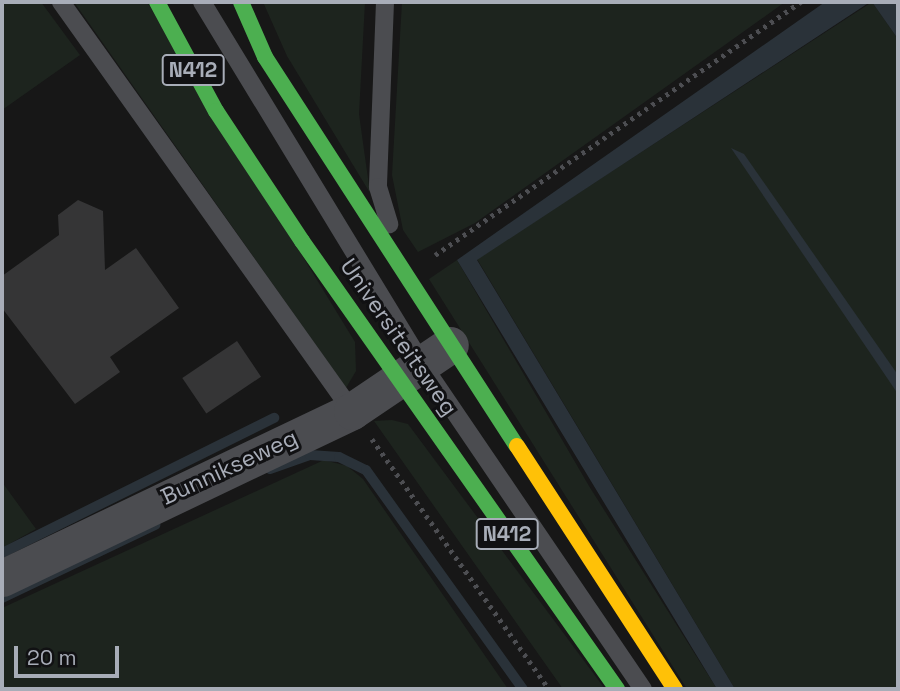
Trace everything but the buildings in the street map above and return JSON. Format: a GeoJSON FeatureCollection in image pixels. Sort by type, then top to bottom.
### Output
{"type":"FeatureCollection","features":[{"type":"Feature","properties":{"kind":"main road","name":"Universiteitsweg"},"geometry":{"type":"LineString","coordinates":[[157,2],[232,136],[352,314],[423,362],[675,689]]}},
{"type":"Feature","properties":{"kind":"main road","name":"Universiteitsweg"},"geometry":{"type":"LineString","coordinates":[[241,2],[265,57],[411,272],[423,362],[617,689]]}},
{"type":"Feature","properties":{"kind":"street","name":"Bunnikseweg"},"geometry":{"type":"LineString","coordinates":[[2,578],[352,411],[423,362]]}},
{"type":"Feature","properties":{"kind":"lane"},"geometry":{"type":"LineString","coordinates":[[61,2],[352,411]]}},
{"type":"Feature","properties":{"kind":"lane","name":"Universiteitsweg"},"geometry":{"type":"LineString","coordinates":[[202,2],[379,296],[643,689]]}},
{"type":"Feature","properties":{"kind":"lane"},"geometry":{"type":"LineString","coordinates":[[352,314],[411,272],[388,223],[378,187],[385,2]]}},
{"type":"Feature","properties":{"kind":"path"},"geometry":{"type":"LineString","coordinates":[[411,272],[801,2]]}},
{"type":"Feature","properties":{"kind":"path"},"geometry":{"type":"LineString","coordinates":[[352,411],[549,689]]}},
{"type":"Feature","properties":{"kind":"shaded area"},"geometry":{"type":"Polygon","coordinates":[[[2,2],[41,2],[80,55],[2,110],[2,2]]]}},
{"type":"Feature","properties":{"kind":"shaded area"},"geometry":{"type":"Polygon","coordinates":[[[74,2],[147,2],[355,342],[356,371],[346,388],[74,2]]]}},
{"type":"Feature","properties":{"kind":"shaded area"},"geometry":{"type":"Polygon","coordinates":[[[263,2],[365,2],[359,114],[370,193],[287,56],[263,2]]]}},
{"type":"Feature","properties":{"kind":"shaded area"},"geometry":{"type":"Polygon","coordinates":[[[402,2],[785,2],[475,223],[418,252],[403,230],[392,175],[402,2]]]}},
{"type":"Feature","properties":{"kind":"shaded area"},"geometry":{"type":"Polygon","coordinates":[[[825,2],[870,2],[477,260],[735,689],[717,689],[457,260],[825,2]]]}},
{"type":"Feature","properties":{"kind":"shaded area"},"geometry":{"type":"Polygon","coordinates":[[[872,2],[898,39],[898,689],[735,689],[477,259],[872,2]]]}},
{"type":"Feature","properties":{"kind":"shaded area"},"geometry":{"type":"Polygon","coordinates":[[[872,2],[898,2],[898,39],[872,2]]]}},
{"type":"Feature","properties":{"kind":"shaded area"},"geometry":{"type":"Polygon","coordinates":[[[731,148],[744,154],[898,375],[898,394],[731,148]]]}},
{"type":"Feature","properties":{"kind":"shaded area"},"geometry":{"type":"Polygon","coordinates":[[[457,260],[589,486],[717,689],[687,689],[429,279],[457,260]]]}},
{"type":"Feature","properties":{"kind":"shaded area"},"geometry":{"type":"Polygon","coordinates":[[[392,420],[408,424],[605,689],[563,689],[374,421],[392,420]]]}},
{"type":"Feature","properties":{"kind":"shaded area"},"geometry":{"type":"Polygon","coordinates":[[[324,460],[347,466],[363,479],[508,689],[2,689],[2,608],[324,460]]]}},
{"type":"Feature","properties":{"kind":"shaded area"},"geometry":{"type":"Polygon","coordinates":[[[2,482],[36,529],[2,548],[2,482]]]}},
{"type":"Feature","properties":{"kind":"waterway"},"geometry":{"type":"LineString","coordinates":[[2,553],[274,418]]}},
{"type":"Feature","properties":{"kind":"waterway"},"geometry":{"type":"LineString","coordinates":[[270,469],[310,455],[339,457],[366,470],[523,689]]}},
{"type":"Feature","properties":{"kind":"waterway"},"geometry":{"type":"LineString","coordinates":[[2,598],[155,525]]}},
{"type":"Feature","properties":{"kind":"traffic: fast"},"geometry":{"type":"LineString","coordinates":[[157,2],[216,111],[302,241],[617,689]]}},
{"type":"Feature","properties":{"kind":"traffic: fast"},"geometry":{"type":"LineString","coordinates":[[241,2],[265,57],[517,446]]}},
{"type":"Feature","properties":{"kind":"traffic: slow"},"geometry":{"type":"LineString","coordinates":[[517,446],[675,689]]}}]}
